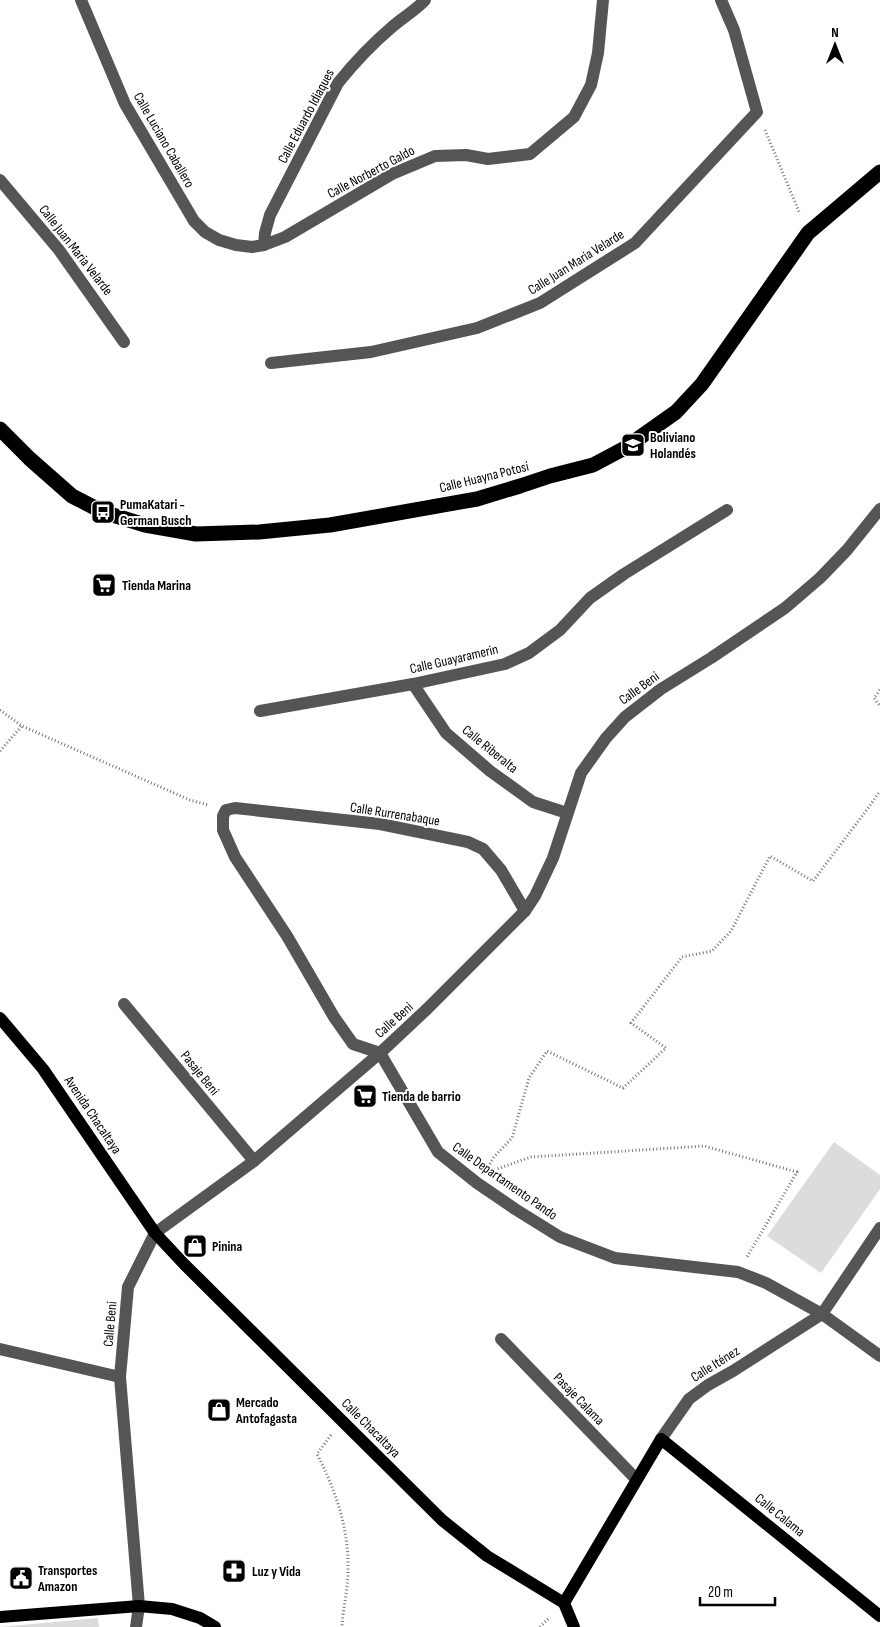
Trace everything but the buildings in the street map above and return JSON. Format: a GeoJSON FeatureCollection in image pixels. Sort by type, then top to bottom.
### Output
{"type":"FeatureCollection","features":[{"type":"Feature","properties":{"kind":"highway","name":"Calle Huayna Potosí"},"geometry":{"type":"LineString","coordinates":[[0,429],[30,459],[72,496],[102,512],[145,525],[196,534],[268,532],[330,525],[477,499],[550,476],[594,465],[625,448],[676,412],[702,384],[808,233],[880,172]]}},
{"type":"Feature","properties":{"kind":"main road","name":"Avenida Chacaltaya"},"geometry":{"type":"LineString","coordinates":[[0,1018],[43,1069],[155,1233]]}},
{"type":"Feature","properties":{"kind":"main road","name":"Calle Chacaltaya"},"geometry":{"type":"LineString","coordinates":[[155,1233],[442,1520],[488,1556],[564,1603]]}},
{"type":"Feature","properties":{"kind":"main road","name":"Calle Iténez"},"geometry":{"type":"LineString","coordinates":[[564,1603],[661,1438]]}},
{"type":"Feature","properties":{"kind":"main road","name":"Calle Calama"},"geometry":{"type":"LineString","coordinates":[[661,1438],[879,1613]]}},
{"type":"Feature","properties":{"kind":"main road"},"geometry":{"type":"LineString","coordinates":[[564,1603],[574,1627]]}},
{"type":"Feature","properties":{"kind":"main road"},"geometry":{"type":"LineString","coordinates":[[0,1617],[139,1606],[172,1608],[200,1618],[215,1627]]}},
{"type":"Feature","properties":{"kind":"street","name":"Calle Luciano Caballero"},"geometry":{"type":"LineString","coordinates":[[81,0],[125,104],[194,221],[205,232],[219,240],[252,247],[264,245]]}},
{"type":"Feature","properties":{"kind":"street","name":"Calle Eduardo Idiaques"},"geometry":{"type":"LineString","coordinates":[[264,245],[270,215],[338,83],[350,67],[392,26],[425,0]]}},
{"type":"Feature","properties":{"kind":"street","name":"Calle Norberto Galdo"},"geometry":{"type":"LineString","coordinates":[[264,245],[285,237],[392,174],[435,156],[466,155],[488,159],[530,154],[574,117],[591,85],[598,53],[603,0]]}},
{"type":"Feature","properties":{"kind":"street"},"geometry":{"type":"LineString","coordinates":[[721,0],[734,30],[757,112]]}},
{"type":"Feature","properties":{"kind":"street","name":"Calle Juan Maria Velarde"},"geometry":{"type":"LineString","coordinates":[[271,363],[371,352],[477,328],[540,304],[635,243],[757,112]]}},
{"type":"Feature","properties":{"kind":"street","name":"Calle Juan Maria Velarde"},"geometry":{"type":"LineString","coordinates":[[0,180],[59,250],[124,342]]}},
{"type":"Feature","properties":{"kind":"street","name":"Calle Beni"},"geometry":{"type":"LineString","coordinates":[[136,1627],[139,1606],[120,1377],[128,1287],[155,1233],[254,1161],[427,1010],[525,911],[535,896],[553,858],[581,773],[606,738],[624,718],[661,690],[785,608],[820,578],[847,550],[880,509]]}},
{"type":"Feature","properties":{"kind":"street","name":"Calle Guayaramerin"},"geometry":{"type":"LineString","coordinates":[[260,711],[413,684],[505,664],[529,653],[560,630],[590,598],[624,574],[727,510]]}},
{"type":"Feature","properties":{"kind":"street","name":"Calle Riberalta"},"geometry":{"type":"LineString","coordinates":[[413,684],[446,732],[490,771],[533,802],[567,813]]}},
{"type":"Feature","properties":{"kind":"street","name":"Calle Rurrenabaque"},"geometry":{"type":"LineString","coordinates":[[226,810],[235,808],[380,824],[468,842],[483,849],[501,870],[525,911]]}},
{"type":"Feature","properties":{"kind":"street"},"geometry":{"type":"LineString","coordinates":[[226,810],[223,816],[224,830],[235,857],[287,936],[334,1017],[353,1044],[380,1052]]}},
{"type":"Feature","properties":{"kind":"street","name":"Pasaje Beni"},"geometry":{"type":"LineString","coordinates":[[124,1004],[254,1161]]}},
{"type":"Feature","properties":{"kind":"street","name":"Calle Departamento Pando"},"geometry":{"type":"LineString","coordinates":[[380,1052],[438,1152],[477,1183],[560,1237],[615,1258],[738,1272],[766,1283],[822,1314],[880,1356]]}},
{"type":"Feature","properties":{"kind":"street","name":"Calle Iténez"},"geometry":{"type":"LineString","coordinates":[[661,1438],[689,1399],[708,1385],[822,1314],[880,1228]]}},
{"type":"Feature","properties":{"kind":"street","name":"Pasaje Calama"},"geometry":{"type":"LineString","coordinates":[[501,1339],[636,1480]]}},
{"type":"Feature","properties":{"kind":"street"},"geometry":{"type":"LineString","coordinates":[[0,1349],[120,1377]]}},
{"type":"Feature","properties":{"kind":"path"},"geometry":{"type":"LineString","coordinates":[[757,112],[808,233]]}},
{"type":"Feature","properties":{"kind":"path"},"geometry":{"type":"LineString","coordinates":[[880,690],[874,698],[880,706]]}},
{"type":"Feature","properties":{"kind":"path"},"geometry":{"type":"LineString","coordinates":[[0,710],[22,726],[190,800],[226,810]]}},
{"type":"Feature","properties":{"kind":"path"},"geometry":{"type":"LineString","coordinates":[[0,751],[22,726]]}},
{"type":"Feature","properties":{"kind":"path"},"geometry":{"type":"LineString","coordinates":[[738,1272],[797,1172],[704,1146],[531,1157],[484,1173],[494,1156],[512,1138],[529,1078],[547,1051],[622,1088],[666,1048],[631,1023],[682,957],[712,951],[730,930],[770,856],[813,881],[880,791]]}},
{"type":"Feature","properties":{"kind":"path"},"geometry":{"type":"LineString","coordinates":[[342,1420],[317,1454],[332,1482],[346,1533],[348,1567],[342,1627]]}},
{"type":"Feature","properties":{"kind":"shaded area"},"geometry":{"type":"Polygon","coordinates":[[[834,1142],[880,1175],[880,1189],[821,1273],[767,1236],[834,1142]]]}},
{"type":"Feature","properties":{"kind":"shaded area"},"geometry":{"type":"Polygon","coordinates":[[[98,1618],[99,1627],[0,1627],[98,1618]]]}},
{"type":"Feature","properties":{"kind":"place","name":"Boliviano Holandés"},"geometry":{"type":"Point","coordinates":[633,445]}},
{"type":"Feature","properties":{"kind":"place","name":"PumaKatari - German Busch"},"geometry":{"type":"Point","coordinates":[103,512]}},
{"type":"Feature","properties":{"kind":"place","name":"Tienda Marina"},"geometry":{"type":"Point","coordinates":[104,585]}},
{"type":"Feature","properties":{"kind":"place","name":"Tienda de barrio"},"geometry":{"type":"Point","coordinates":[365,1096]}},
{"type":"Feature","properties":{"kind":"place","name":"Pinina"},"geometry":{"type":"Point","coordinates":[195,1246]}},
{"type":"Feature","properties":{"kind":"place","name":"Mercado Antofagasta"},"geometry":{"type":"Point","coordinates":[219,1410]}},
{"type":"Feature","properties":{"kind":"place","name":"Luz y Vida"},"geometry":{"type":"Point","coordinates":[234,1571]}},
{"type":"Feature","properties":{"kind":"place","name":"Transportes Amazon"},"geometry":{"type":"Point","coordinates":[21,1578]}}]}
